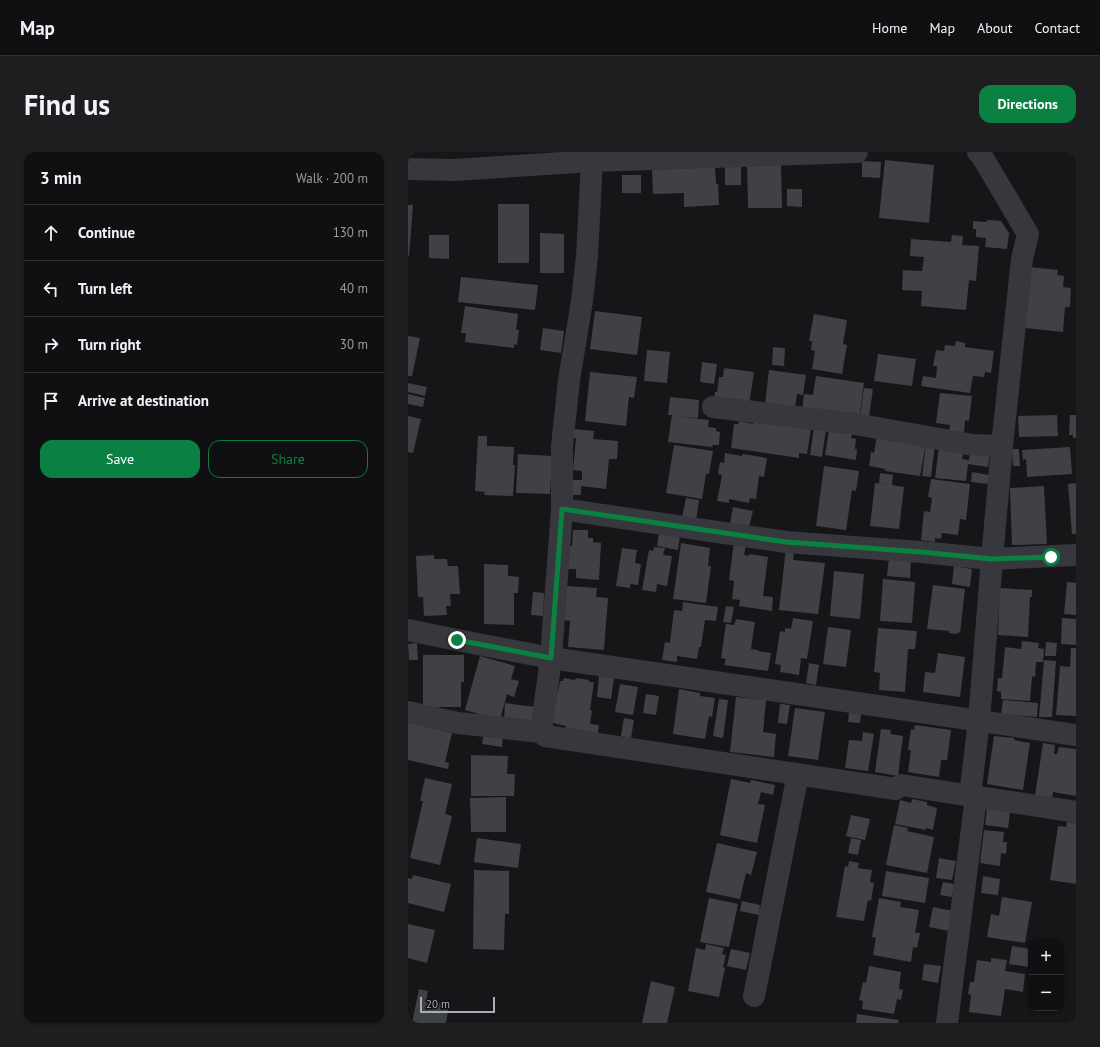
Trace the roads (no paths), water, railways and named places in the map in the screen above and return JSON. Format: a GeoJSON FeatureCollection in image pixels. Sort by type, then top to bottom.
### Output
{"type":"FeatureCollection","features":[{"type":"Feature","properties":{"kind":"street"},"geometry":{"type":"LineString","coordinates":[[408,169],[455,170],[592,161],[857,152]]}},
{"type":"Feature","properties":{"kind":"street"},"geometry":{"type":"LineString","coordinates":[[947,1023],[973,796],[1002,446],[1022,259],[1028,234],[978,152]]}},
{"type":"Feature","properties":{"kind":"street"},"geometry":{"type":"LineString","coordinates":[[541,732],[551,658],[562,509],[562,446],[569,380],[582,301],[587,256],[592,161]]}},
{"type":"Feature","properties":{"kind":"street"},"geometry":{"type":"LineString","coordinates":[[713,407],[855,424],[973,445],[1002,446]]}},
{"type":"Feature","properties":{"kind":"street"},"geometry":{"type":"LineString","coordinates":[[562,509],[786,542],[992,559],[1076,555]]}},
{"type":"Feature","properties":{"kind":"street"},"geometry":{"type":"LineString","coordinates":[[408,630],[551,658],[1076,735]]}},
{"type":"Feature","properties":{"kind":"street"},"geometry":{"type":"LineString","coordinates":[[408,712],[458,724],[541,732],[545,736],[798,774],[896,788],[901,785],[1076,812]]}},
{"type":"Feature","properties":{"kind":"street"},"geometry":{"type":"LineString","coordinates":[[754,996],[798,774]]}}]}
